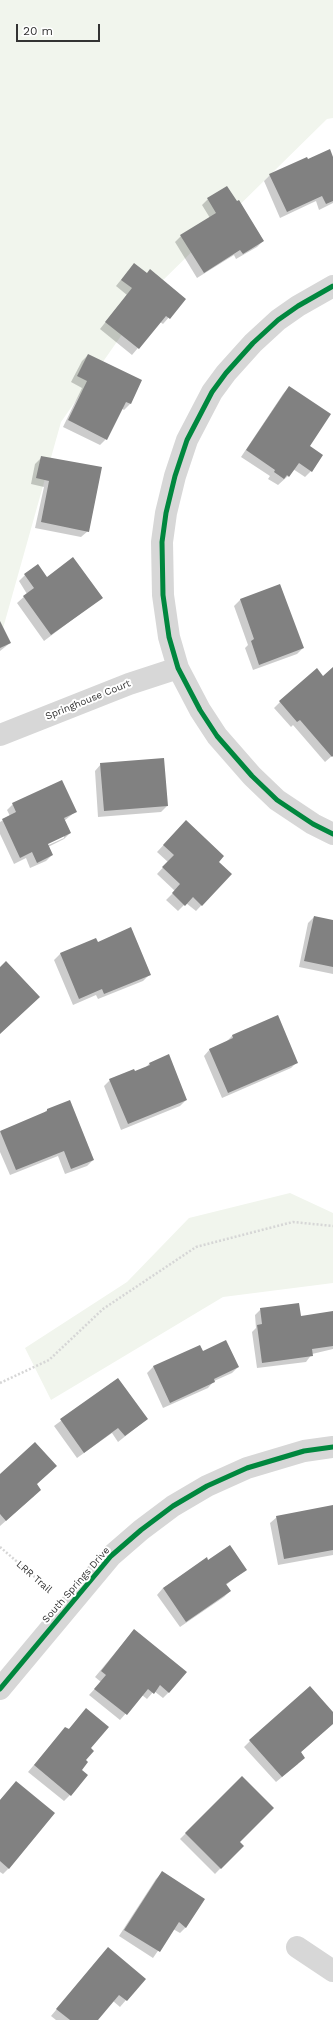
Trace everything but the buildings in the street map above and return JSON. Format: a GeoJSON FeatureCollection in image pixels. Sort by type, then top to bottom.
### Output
{"type":"FeatureCollection","features":[{"type":"Feature","properties":{"kind":"street"},"geometry":{"type":"LineString","coordinates":[[333,286],[288,313],[253,343],[226,372],[212,392],[187,440],[175,476],[166,513],[162,542],[163,595],[169,637],[178,668],[200,710],[217,736],[252,776],[277,800],[313,824],[333,834]]}},
{"type":"Feature","properties":{"kind":"street","name":"Springhouse Court"},"geometry":{"type":"LineString","coordinates":[[0,735],[128,684],[178,668]]}},
{"type":"Feature","properties":{"kind":"street","name":"South Springs Drive"},"geometry":{"type":"LineString","coordinates":[[0,1689],[111,1556],[141,1530],[173,1506],[207,1486],[247,1468],[304,1451],[333,1447]]}},
{"type":"Feature","properties":{"kind":"street"},"geometry":{"type":"LineString","coordinates":[[297,1947],[333,1971]]}},
{"type":"Feature","properties":{"kind":"path"},"geometry":{"type":"LineString","coordinates":[[0,1383],[49,1360],[103,1309],[196,1247],[293,1222],[333,1226]]}},
{"type":"Feature","properties":{"kind":"shaded area"},"geometry":{"type":"Polygon","coordinates":[[[0,0],[333,0],[333,118],[327,119],[153,290],[61,422],[0,639],[0,0]]]}},
{"type":"Feature","properties":{"kind":"shaded area"},"geometry":{"type":"Polygon","coordinates":[[[290,1193],[333,1213],[333,1283],[223,1297],[51,1400],[25,1348],[127,1282],[189,1218],[290,1193]]]}},
{"type":"Feature","properties":{"kind":"cycle path"},"geometry":{"type":"LineString","coordinates":[[333,286],[298,306],[278,320],[253,343],[226,373],[212,392],[187,440],[175,476],[166,513],[162,542],[163,595],[169,637],[178,668],[200,710],[217,736],[252,776],[277,800],[313,824],[333,834]]}},
{"type":"Feature","properties":{"kind":"cycle path"},"geometry":{"type":"LineString","coordinates":[[0,1689],[111,1556],[141,1530],[173,1506],[207,1486],[247,1468],[304,1451],[333,1447]]}}]}
